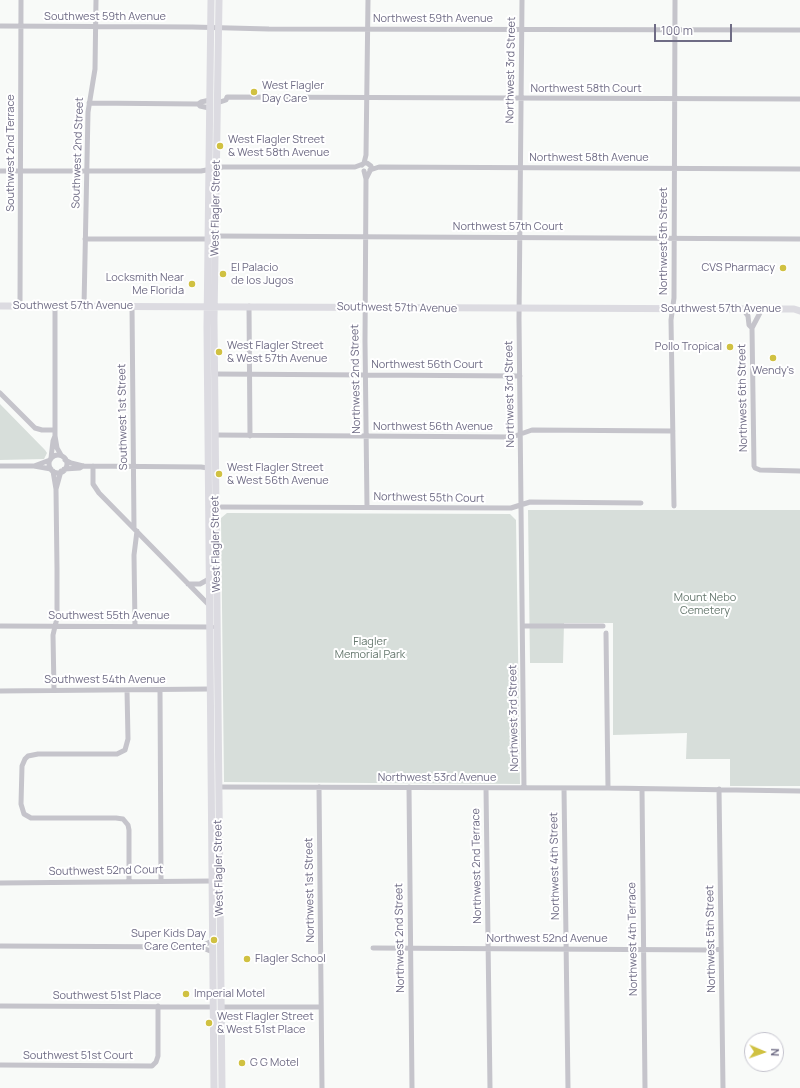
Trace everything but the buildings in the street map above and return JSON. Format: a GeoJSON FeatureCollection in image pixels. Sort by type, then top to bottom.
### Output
{"type":"FeatureCollection","features":[{"type":"Feature","properties":{"kind":"main road","name":"West Flagler Street"},"geometry":{"type":"LineString","coordinates":[[211,0],[215,27],[217,92],[207,239],[215,374],[217,616],[213,627],[210,689],[214,722],[211,770],[215,787],[212,941],[213,990],[217,1007],[222,1088]]}},
{"type":"Feature","properties":{"kind":"main road","name":"West Flagler Street"},"geometry":{"type":"LineString","coordinates":[[214,1088],[220,902],[219,801],[215,793],[213,627],[209,606],[208,422],[210,306],[215,236],[209,108],[215,27],[219,0]]}},
{"type":"Feature","properties":{"kind":"main road","name":"Southwest 57th Avenue"},"geometry":{"type":"LineString","coordinates":[[0,306],[798,309]]}},
{"type":"Feature","properties":{"kind":"main road"},"geometry":{"type":"LineString","coordinates":[[208,422],[215,435]]}},
{"type":"Feature","properties":{"kind":"main road"},"geometry":{"type":"LineString","coordinates":[[208,468],[216,481]]}},
{"type":"Feature","properties":{"kind":"main road"},"geometry":{"type":"LineString","coordinates":[[209,606],[217,616]]}},
{"type":"Feature","properties":{"kind":"main road"},"geometry":{"type":"LineString","coordinates":[[212,881],[220,902]]}},
{"type":"Feature","properties":{"kind":"street","name":"Southwest 2nd Terrace"},"geometry":{"type":"LineString","coordinates":[[20,306],[21,0]]}},
{"type":"Feature","properties":{"kind":"street","name":"Southwest 2nd Street"},"geometry":{"type":"LineString","coordinates":[[84,306],[89,103],[95,69],[96,0]]}},
{"type":"Feature","properties":{"kind":"street","name":"Northwest 2nd Street"},"geometry":{"type":"LineString","coordinates":[[367,507],[365,375],[366,171],[362,167],[366,164],[368,0]]}},
{"type":"Feature","properties":{"kind":"street","name":"Northwest 3rd Street"},"geometry":{"type":"LineString","coordinates":[[522,0],[520,376],[524,788]]}},
{"type":"Feature","properties":{"kind":"street","name":"Northwest 5th Street"},"geometry":{"type":"LineString","coordinates":[[674,506],[671,320],[674,298],[675,0]]}},
{"type":"Feature","properties":{"kind":"street","name":"Southwest 59th Avenue"},"geometry":{"type":"LineString","coordinates":[[0,26],[215,27]]}},
{"type":"Feature","properties":{"kind":"street","name":"Northwest 59th Avenue"},"geometry":{"type":"LineString","coordinates":[[215,27],[368,29],[800,30]]}},
{"type":"Feature","properties":{"kind":"street","name":"Northwest 58th Court"},"geometry":{"type":"LineString","coordinates":[[217,92],[226,95],[227,97],[800,100]]}},
{"type":"Feature","properties":{"kind":"street","name":"Northwest 58th Court"},"geometry":{"type":"LineString","coordinates":[[217,102],[226,100],[227,97]]}},
{"type":"Feature","properties":{"kind":"street"},"geometry":{"type":"LineString","coordinates":[[89,103],[198,104],[210,100]]}},
{"type":"Feature","properties":{"kind":"street"},"geometry":{"type":"LineString","coordinates":[[198,104],[209,108]]}},
{"type":"Feature","properties":{"kind":"street","name":"Northwest 2nd Street"},"geometry":{"type":"LineString","coordinates":[[366,164],[371,168],[366,171]]}},
{"type":"Feature","properties":{"kind":"street"},"geometry":{"type":"LineString","coordinates":[[0,171],[201,171],[223,167],[355,167],[366,164]]}},
{"type":"Feature","properties":{"kind":"street","name":"Northwest 58th Avenue"},"geometry":{"type":"LineString","coordinates":[[366,164],[379,167],[800,169]]}},
{"type":"Feature","properties":{"kind":"street"},"geometry":{"type":"LineString","coordinates":[[355,167],[366,171]]}},
{"type":"Feature","properties":{"kind":"street","name":"Northwest 58th Avenue"},"geometry":{"type":"LineString","coordinates":[[366,171],[379,167]]}},
{"type":"Feature","properties":{"kind":"street","name":"Northwest 57th Court"},"geometry":{"type":"LineString","coordinates":[[215,236],[800,239]]}},
{"type":"Feature","properties":{"kind":"street"},"geometry":{"type":"LineString","coordinates":[[85,239],[207,239]]}},
{"type":"Feature","properties":{"kind":"street"},"geometry":{"type":"LineString","coordinates":[[55,306],[55,436],[57,448],[61,456],[71,463],[83,466],[208,468]]}},
{"type":"Feature","properties":{"kind":"street","name":"Southwest 1st Street"},"geometry":{"type":"LineString","coordinates":[[132,306],[135,626]]}},
{"type":"Feature","properties":{"kind":"street"},"geometry":{"type":"LineString","coordinates":[[249,306],[250,436]]}},
{"type":"Feature","properties":{"kind":"street","name":"Northwest 6th Street"},"geometry":{"type":"LineString","coordinates":[[743,309],[748,316],[749,325],[752,328]]}},
{"type":"Feature","properties":{"kind":"street","name":"Northwest 6th Street"},"geometry":{"type":"LineString","coordinates":[[762,309],[752,328],[753,464],[755,468],[760,470],[800,470]]}},
{"type":"Feature","properties":{"kind":"street","name":"Northwest 56th Court"},"geometry":{"type":"LineString","coordinates":[[215,374],[520,376]]}},
{"type":"Feature","properties":{"kind":"street"},"geometry":{"type":"LineString","coordinates":[[0,393],[34,427],[55,430]]}},
{"type":"Feature","properties":{"kind":"street","name":"Northwest 56th Avenue"},"geometry":{"type":"LineString","coordinates":[[215,435],[512,437],[532,430],[673,431]]}},
{"type":"Feature","properties":{"kind":"street"},"geometry":{"type":"LineString","coordinates":[[54,690],[53,635],[57,618],[56,489],[52,470],[49,464],[55,436]]}},
{"type":"Feature","properties":{"kind":"street"},"geometry":{"type":"LineString","coordinates":[[34,466],[50,459],[55,455],[61,456]]}},
{"type":"Feature","properties":{"kind":"street"},"geometry":{"type":"LineString","coordinates":[[56,489],[66,463],[65,460]]}},
{"type":"Feature","properties":{"kind":"street"},"geometry":{"type":"LineString","coordinates":[[0,466],[34,466],[56,472],[80,468],[83,466]]}},
{"type":"Feature","properties":{"kind":"street"},"geometry":{"type":"LineString","coordinates":[[93,466],[93,484],[96,490],[209,606]]}},
{"type":"Feature","properties":{"kind":"street","name":"Northwest 55th Court"},"geometry":{"type":"LineString","coordinates":[[216,507],[511,508],[530,502],[641,503]]}},
{"type":"Feature","properties":{"kind":"street"},"geometry":{"type":"LineString","coordinates":[[188,584],[200,584],[209,579]]}},
{"type":"Feature","properties":{"kind":"street","name":"Southwest 55th Avenue"},"geometry":{"type":"LineString","coordinates":[[0,626],[213,627]]}},
{"type":"Feature","properties":{"kind":"street"},"geometry":{"type":"LineString","coordinates":[[523,626],[603,626]]}},
{"type":"Feature","properties":{"kind":"street"},"geometry":{"type":"LineString","coordinates":[[606,633],[608,788]]}},
{"type":"Feature","properties":{"kind":"street","name":"Southwest 54th Avenue"},"geometry":{"type":"LineString","coordinates":[[0,691],[210,689]]}},
{"type":"Feature","properties":{"kind":"street"},"geometry":{"type":"LineString","coordinates":[[127,690],[128,740],[125,750],[117,754],[34,754],[28,756],[25,759],[22,769],[21,804],[23,812],[26,816],[36,818],[116,818],[125,821],[129,830],[129,881]]}},
{"type":"Feature","properties":{"kind":"street"},"geometry":{"type":"LineString","coordinates":[[160,690],[162,880]]}},
{"type":"Feature","properties":{"kind":"street","name":"Northwest 53rd Avenue"},"geometry":{"type":"LineString","coordinates":[[215,787],[608,788],[800,791]]}},
{"type":"Feature","properties":{"kind":"street","name":"Northwest 1st Street"},"geometry":{"type":"LineString","coordinates":[[319,787],[322,1088]]}},
{"type":"Feature","properties":{"kind":"street","name":"Northwest 2nd Street"},"geometry":{"type":"LineString","coordinates":[[409,787],[412,1088]]}},
{"type":"Feature","properties":{"kind":"street","name":"Northwest 2nd Terrace"},"geometry":{"type":"LineString","coordinates":[[486,788],[490,1088]]}},
{"type":"Feature","properties":{"kind":"street","name":"Northwest 4th Street"},"geometry":{"type":"LineString","coordinates":[[564,788],[568,1088]]}},
{"type":"Feature","properties":{"kind":"street","name":"Northwest 4th Terrace"},"geometry":{"type":"LineString","coordinates":[[642,789],[645,1088]]}},
{"type":"Feature","properties":{"kind":"street","name":"Northwest 5th Street"},"geometry":{"type":"LineString","coordinates":[[719,790],[723,1088]]}},
{"type":"Feature","properties":{"kind":"street","name":"Southwest 52nd Court"},"geometry":{"type":"LineString","coordinates":[[0,883],[162,880],[212,881]]}},
{"type":"Feature","properties":{"kind":"street"},"geometry":{"type":"LineString","coordinates":[[200,947],[212,941]]}},
{"type":"Feature","properties":{"kind":"street"},"geometry":{"type":"LineString","coordinates":[[0,946],[200,947],[213,952]]}},
{"type":"Feature","properties":{"kind":"street","name":"Northwest 52nd Avenue"},"geometry":{"type":"LineString","coordinates":[[373,948],[644,950],[713,950],[721,948]]}},
{"type":"Feature","properties":{"kind":"street","name":"Southwest 51st Place"},"geometry":{"type":"LineString","coordinates":[[0,1006],[321,1007]]}},
{"type":"Feature","properties":{"kind":"street","name":"Southwest 51st Court"},"geometry":{"type":"LineString","coordinates":[[0,1065],[148,1066],[155,1064],[158,1053],[158,1006]]}},
{"type":"Feature","properties":{"kind":"green space"},"geometry":{"type":"Polygon","coordinates":[[[0,404],[45,450],[47,453],[44,459],[0,460],[0,404]]]}},
{"type":"Feature","properties":{"kind":"green space","name":"Mount Nebo Cemetery"},"geometry":{"type":"Polygon","coordinates":[[[528,510],[800,510],[800,786],[730,786],[730,759],[686,759],[687,733],[613,735],[613,623],[564,623],[563,663],[530,663],[528,510]]]}},
{"type":"Feature","properties":{"kind":"green space","name":"Flagler Memorial Park"},"geometry":{"type":"Polygon","coordinates":[[[227,513],[510,514],[516,520],[520,784],[224,782],[221,518],[227,513]]]}},
{"type":"Feature","properties":{"kind":"place","name":"West Flagler Day Care"},"geometry":{"type":"Point","coordinates":[254,92]}},
{"type":"Feature","properties":{"kind":"place","name":"West Flagler Street & West 58th Avenue"},"geometry":{"type":"Point","coordinates":[220,146]}},
{"type":"Feature","properties":{"kind":"place","name":"CVS Pharmacy"},"geometry":{"type":"Point","coordinates":[783,268]}},
{"type":"Feature","properties":{"kind":"place","name":"El Palacio de los Jugos"},"geometry":{"type":"Point","coordinates":[223,274]}},
{"type":"Feature","properties":{"kind":"place","name":"Locksmith Near Me Florida"},"geometry":{"type":"Point","coordinates":[192,284]}},
{"type":"Feature","properties":{"kind":"place","name":"Pollo Tropical"},"geometry":{"type":"Point","coordinates":[730,347]}},
{"type":"Feature","properties":{"kind":"place","name":"West Flagler Street & West 57th Avenue"},"geometry":{"type":"Point","coordinates":[219,352]}},
{"type":"Feature","properties":{"kind":"place","name":"Wendy's"},"geometry":{"type":"Point","coordinates":[773,358]}},
{"type":"Feature","properties":{"kind":"place","name":"West Flagler Street & West 56th Avenue"},"geometry":{"type":"Point","coordinates":[219,474]}},
{"type":"Feature","properties":{"kind":"place","name":"Super Kids Day Care Center"},"geometry":{"type":"Point","coordinates":[214,940]}},
{"type":"Feature","properties":{"kind":"place","name":"Flagler School"},"geometry":{"type":"Point","coordinates":[247,959]}},
{"type":"Feature","properties":{"kind":"place","name":"Imperial Motel"},"geometry":{"type":"Point","coordinates":[186,994]}},
{"type":"Feature","properties":{"kind":"place","name":"West Flagler Street & West 51st Place"},"geometry":{"type":"Point","coordinates":[209,1023]}},
{"type":"Feature","properties":{"kind":"place","name":"G G Motel"},"geometry":{"type":"Point","coordinates":[242,1063]}}]}
